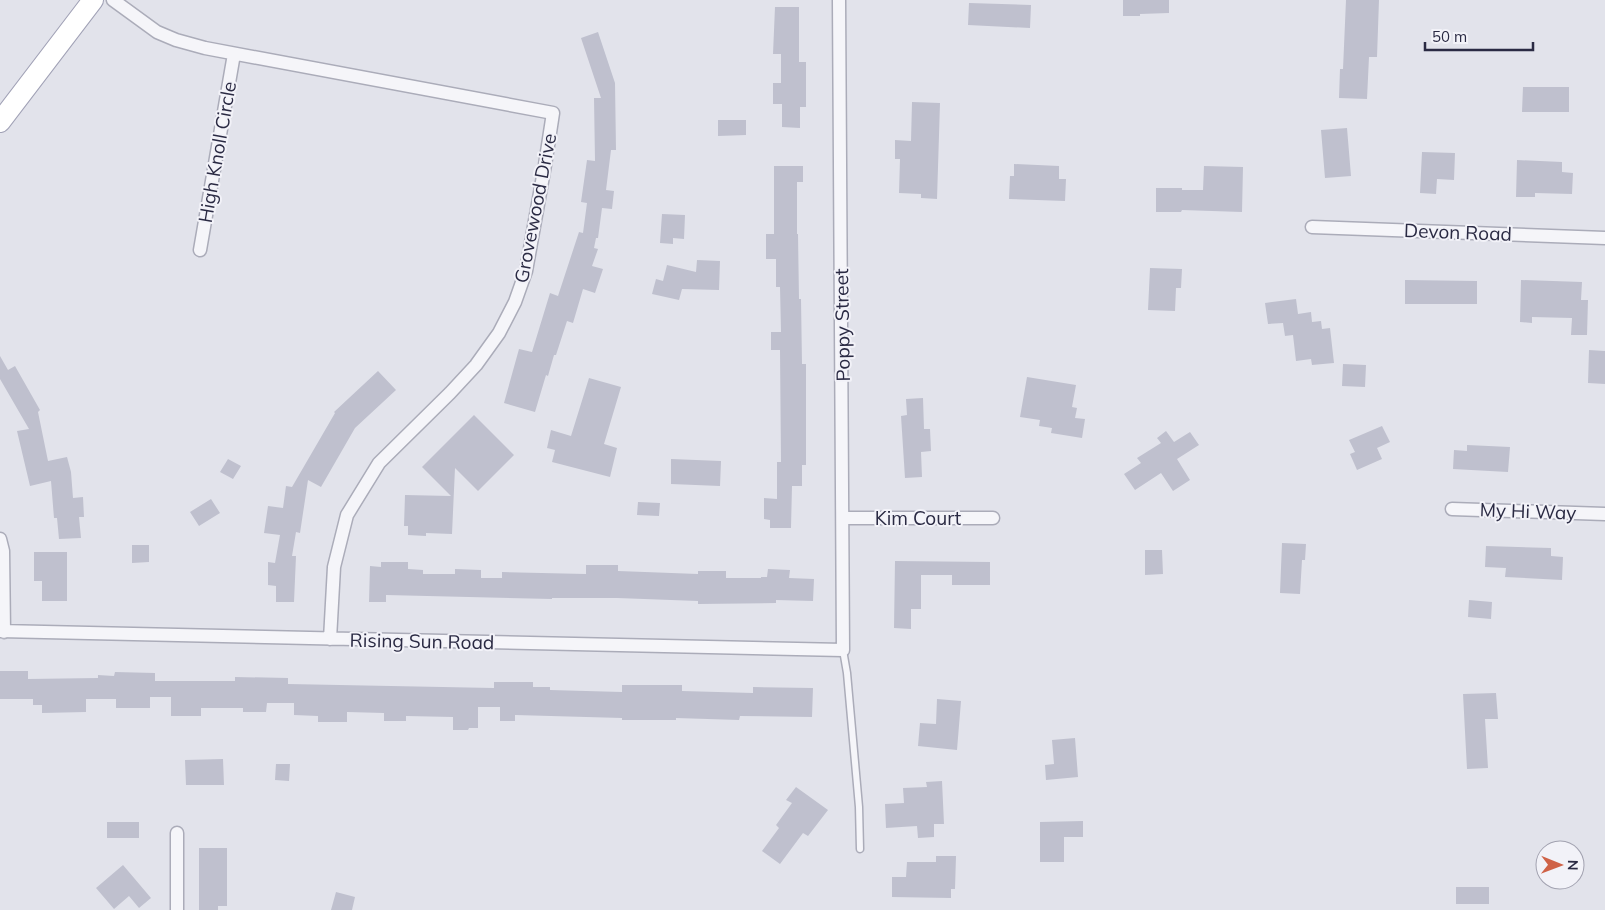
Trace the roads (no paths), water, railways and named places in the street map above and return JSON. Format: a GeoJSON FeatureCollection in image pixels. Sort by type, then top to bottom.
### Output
{"type":"FeatureCollection","features":[{"type":"Feature","properties":{"kind":"main road"},"geometry":{"type":"LineString","coordinates":[[0,122],[92,0]]}},
{"type":"Feature","properties":{"kind":"street","name":"Grovewood Drive"},"geometry":{"type":"LineString","coordinates":[[113,0],[157,32],[176,40],[234,54],[553,113],[526,271],[515,302],[499,333],[476,365],[379,463],[347,515],[334,567],[330,639]]}},
{"type":"Feature","properties":{"kind":"street","name":"Poppy Street"},"geometry":{"type":"LineString","coordinates":[[839,0],[843,650]]}},
{"type":"Feature","properties":{"kind":"street","name":"High Knoll Circle"},"geometry":{"type":"LineString","coordinates":[[200,250],[234,54]]}},
{"type":"Feature","properties":{"kind":"street","name":"Devon Road"},"geometry":{"type":"LineString","coordinates":[[1312,227],[1605,238]]}},
{"type":"Feature","properties":{"kind":"street","name":"My Hi Way"},"geometry":{"type":"LineString","coordinates":[[1452,509],[1605,514]]}},
{"type":"Feature","properties":{"kind":"street","name":"Kim Court"},"geometry":{"type":"LineString","coordinates":[[843,518],[993,518]]}},
{"type":"Feature","properties":{"kind":"street"},"geometry":{"type":"LineString","coordinates":[[0,539],[3,551],[2,632]]}},
{"type":"Feature","properties":{"kind":"street","name":"Rising Sun Road"},"geometry":{"type":"LineString","coordinates":[[2,632],[843,650]]}},
{"type":"Feature","properties":{"kind":"street"},"geometry":{"type":"LineString","coordinates":[[177,833],[177,910]]}},
{"type":"Feature","properties":{"kind":"lane"},"geometry":{"type":"LineString","coordinates":[[843,650],[847,673],[858,798],[860,849]]}}]}
